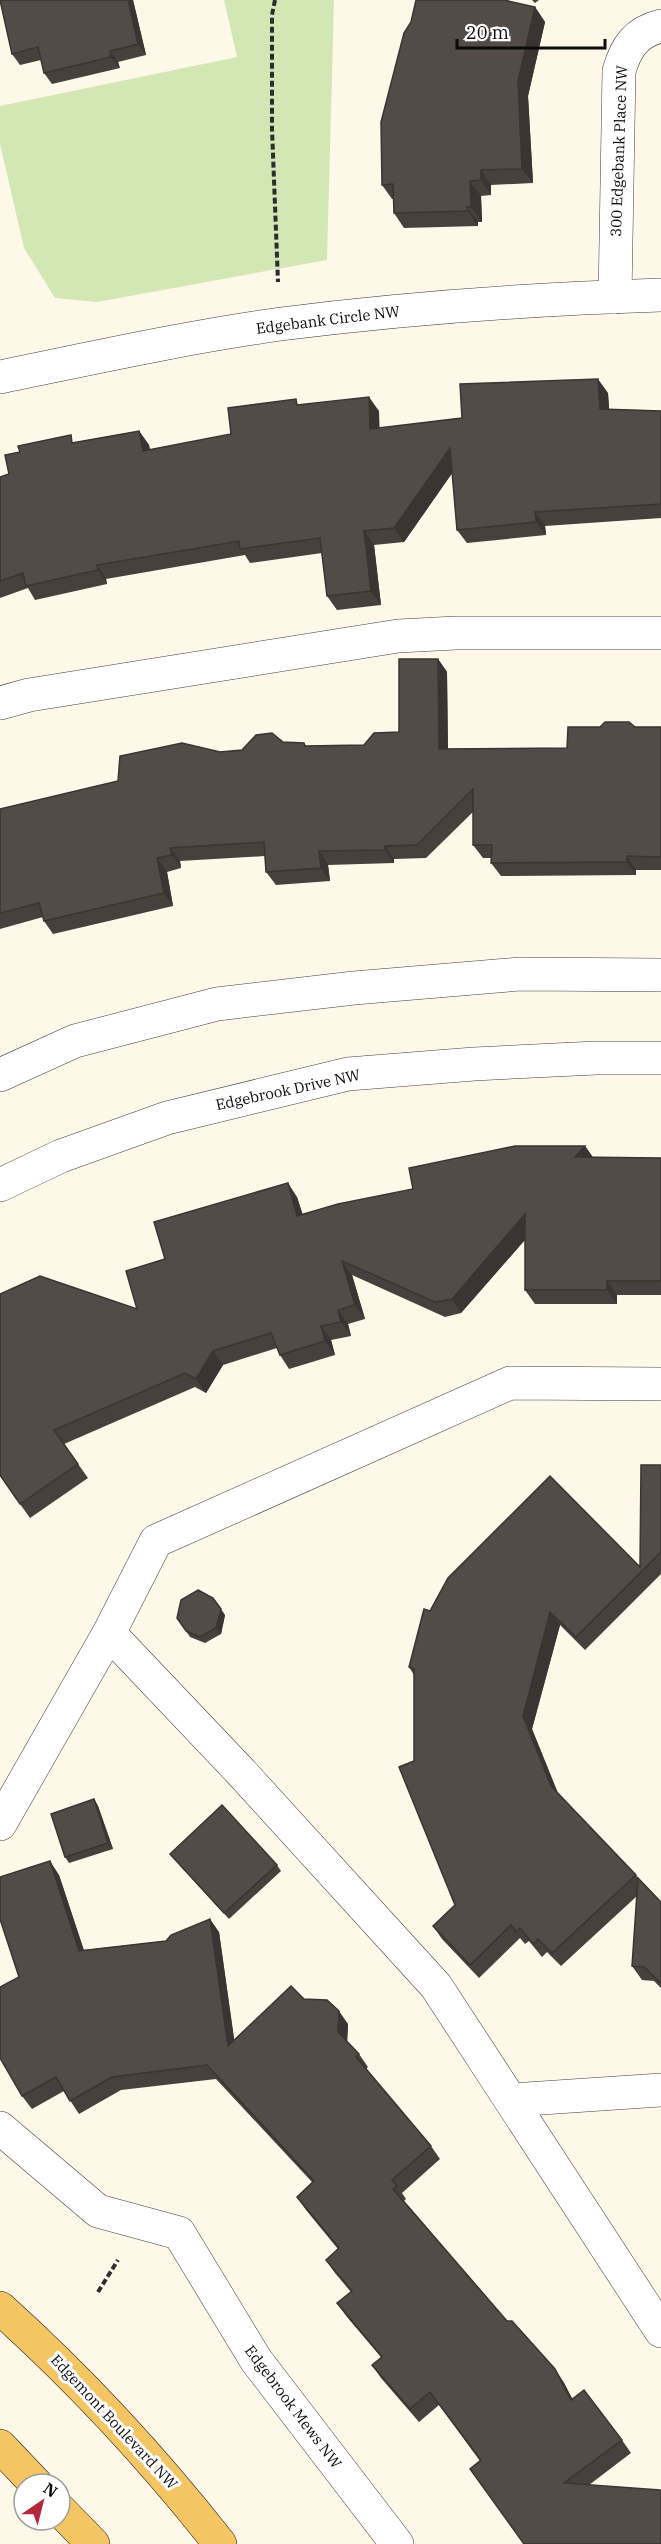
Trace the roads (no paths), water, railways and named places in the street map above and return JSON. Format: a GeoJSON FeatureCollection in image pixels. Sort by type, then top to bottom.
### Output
{"type":"FeatureCollection","features":[{"type":"Feature","properties":{"kind":"main road","name":"Edgemont Boulevard NW"},"geometry":{"type":"LineString","coordinates":[[0,2308],[50,2352],[183,2497],[220,2544]]}},
{"type":"Feature","properties":{"kind":"main road"},"geometry":{"type":"LineString","coordinates":[[0,2446],[25,2472]]}},
{"type":"Feature","properties":{"kind":"main road"},"geometry":{"type":"LineString","coordinates":[[72,2522],[93,2544]]}},
{"type":"Feature","properties":{"kind":"street","name":"300 Edgebank Place NW"},"geometry":{"type":"LineString","coordinates":[[615,297],[620,71],[624,54],[634,39],[649,29],[661,26]]}},
{"type":"Feature","properties":{"kind":"street","name":"Edgebank Circle NW"},"geometry":{"type":"LineString","coordinates":[[0,377],[188,339],[280,325],[439,307],[661,296]]}},
{"type":"Feature","properties":{"kind":"street"},"geometry":{"type":"LineString","coordinates":[[0,703],[29,694],[398,636],[456,633],[661,633]]}},
{"type":"Feature","properties":{"kind":"street"},"geometry":{"type":"LineString","coordinates":[[0,1075],[75,1041],[217,1004],[354,988],[520,974],[661,975]]}},
{"type":"Feature","properties":{"kind":"street","name":"Edgebrook Drive NW"},"geometry":{"type":"LineString","coordinates":[[0,1185],[61,1156],[167,1118],[348,1074],[496,1063],[661,1058]]}},
{"type":"Feature","properties":{"kind":"street"},"geometry":{"type":"LineString","coordinates":[[0,1824],[109,1633],[156,1541],[510,1383],[661,1384]]}},
{"type":"Feature","properties":{"kind":"street"},"geometry":{"type":"LineString","coordinates":[[109,1633],[248,1780],[436,1986],[661,2331]]}},
{"type":"Feature","properties":{"kind":"street"},"geometry":{"type":"LineString","coordinates":[[512,2100],[661,2090]]}},
{"type":"Feature","properties":{"kind":"street","name":"Edgebrook Mews NW"},"geometry":{"type":"LineString","coordinates":[[0,2128],[98,2211],[179,2234],[256,2361],[397,2544]]}}]}
